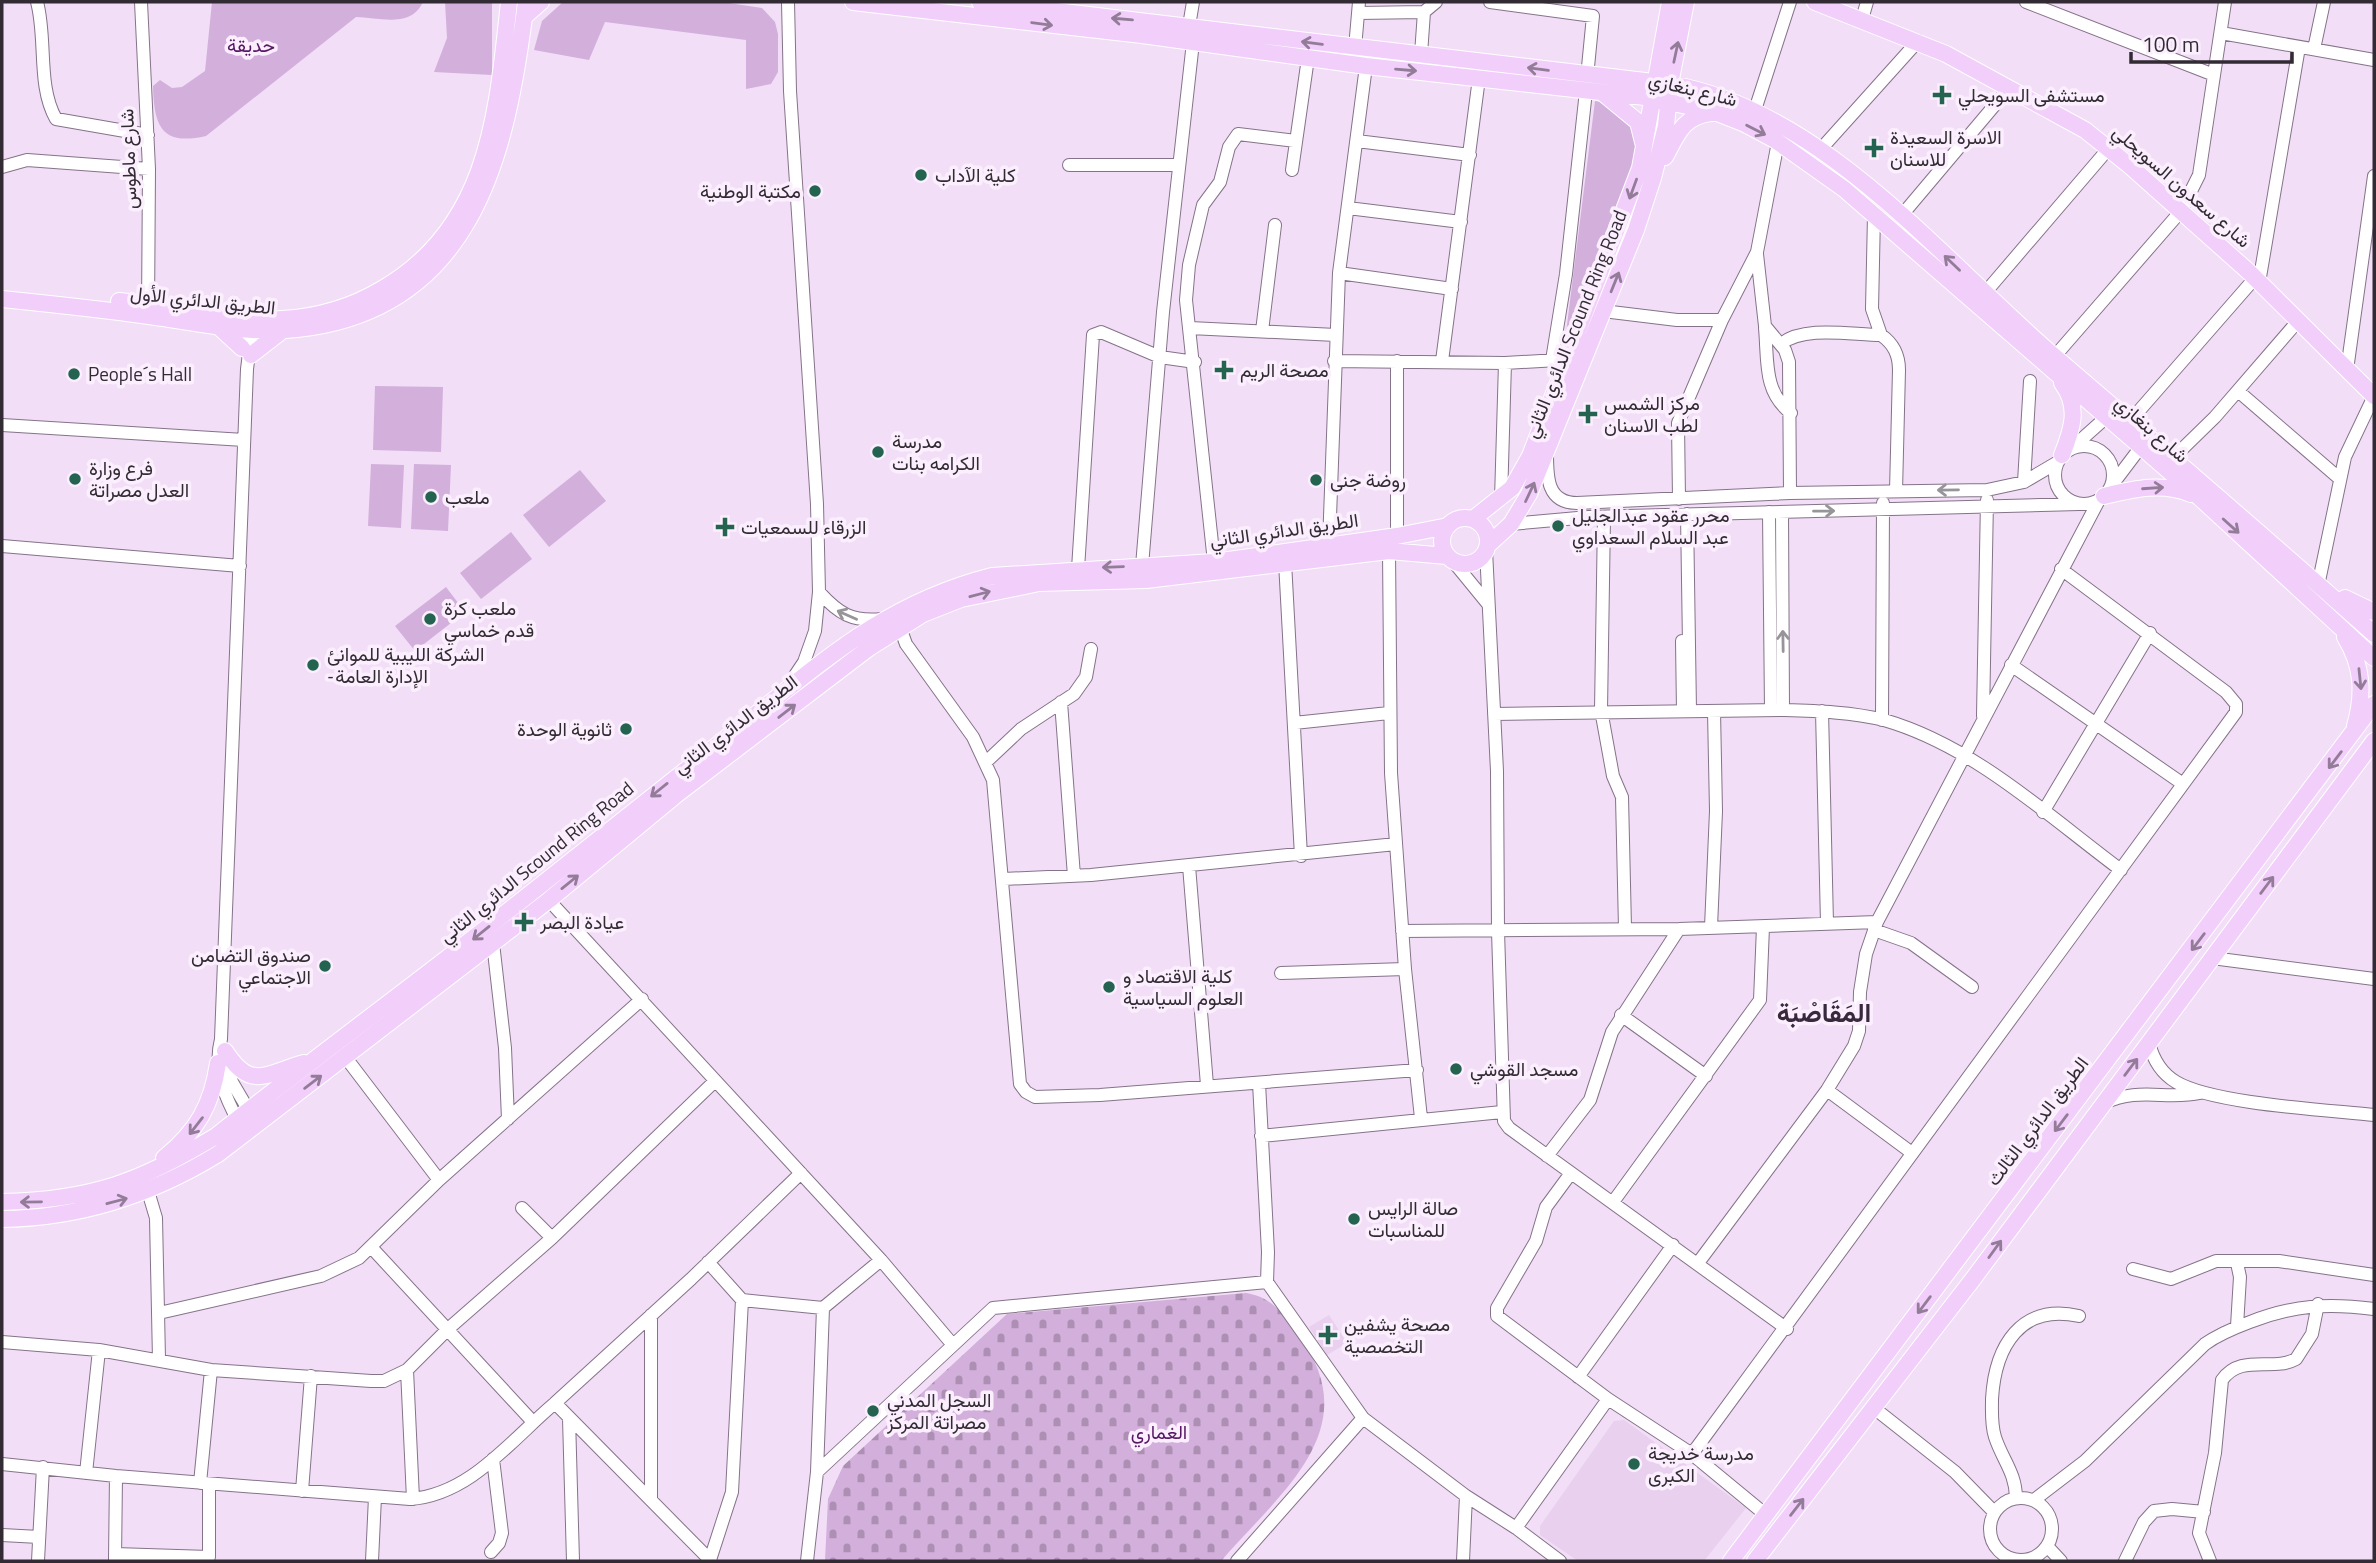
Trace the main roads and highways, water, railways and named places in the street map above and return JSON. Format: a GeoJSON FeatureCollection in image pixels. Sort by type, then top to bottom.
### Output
{"type":"FeatureCollection","features":[{"type":"Feature","properties":{"kind":"main road"},"geometry":{"type":"LineString","coordinates":[[513,7],[541,2]]}},
{"type":"Feature","properties":{"kind":"main road","name":"شارع بنغازي"},"geometry":{"type":"LineString","coordinates":[[853,2],[1421,54],[1592,87]]}},
{"type":"Feature","properties":{"kind":"main road","name":"شارع بنغازي"},"geometry":{"type":"LineString","coordinates":[[981,2],[1191,34],[1308,58],[1366,66],[1479,78],[1712,94],[1755,110],[1821,149],[1902,215],[2052,362]]}},
{"type":"Feature","properties":{"kind":"main road"},"geometry":{"type":"LineString","coordinates":[[1662,92],[1670,2]]}},
{"type":"Feature","properties":{"kind":"main road"},"geometry":{"type":"LineString","coordinates":[[1662,92],[1686,2]]}},
{"type":"Feature","properties":{"kind":"main road","name":"شارع سعدون السويحلي"},"geometry":{"type":"LineString","coordinates":[[1815,2],[1918,41],[2010,87],[2085,130],[2182,211],[2257,280],[2374,396]]}},
{"type":"Feature","properties":{"kind":"main road","name":"الطريق الدائري الأول"},"geometry":{"type":"LineString","coordinates":[[2,299],[148,310],[218,326],[303,317],[365,299],[400,279],[447,235],[471,193],[486,152],[513,7]]}},
{"type":"Feature","properties":{"kind":"main road","name":"الطريق الدائري الأول"},"geometry":{"type":"LineString","coordinates":[[2,290],[284,330],[343,321],[365,313],[406,289],[457,241],[479,203],[495,164],[513,7]]}},
{"type":"Feature","properties":{"kind":"main road"},"geometry":{"type":"LineString","coordinates":[[1592,87],[1637,122],[1644,139],[1644,153]]}},
{"type":"Feature","properties":{"kind":"main road","name":"شارع بنغازي"},"geometry":{"type":"LineString","coordinates":[[1662,92],[1778,142],[1874,215],[2112,412],[2200,498],[2374,658]]}},
{"type":"Feature","properties":{"kind":"main road","name":"الدائري الثاني Scound Ring Road"},"geometry":{"type":"LineString","coordinates":[[1474,519],[1512,488],[1530,456],[1559,360],[1623,218],[1662,92]]}},
{"type":"Feature","properties":{"kind":"main road","name":"الدائري الثاني Scound Ring Road"},"geometry":{"type":"LineString","coordinates":[[1487,548],[1511,524],[1529,494],[1583,365],[1653,178],[1666,127],[1662,92]]}},
{"type":"Feature","properties":{"kind":"main road"},"geometry":{"type":"LineString","coordinates":[[1653,178],[1684,122],[1700,114],[1715,113]]}},
{"type":"Feature","properties":{"kind":"main road"},"geometry":{"type":"LineString","coordinates":[[218,326],[247,357],[284,330]]}},
{"type":"Feature","properties":{"kind":"main road"},"geometry":{"type":"LineString","coordinates":[[2052,362],[2074,410],[2072,430],[2064,455]]}},
{"type":"Feature","properties":{"kind":"main road","name":"شارع بنغازي"},"geometry":{"type":"LineString","coordinates":[[2112,412],[2131,420],[2142,441],[2174,457],[2312,576],[2374,634]]}},
{"type":"Feature","properties":{"kind":"main road"},"geometry":{"type":"LineString","coordinates":[[2105,494],[2158,487],[2173,488],[2200,498]]}},
{"type":"Feature","properties":{"kind":"main road"},"geometry":{"type":"LineString","coordinates":[[1325,550],[1388,551],[1471,563],[1487,548],[1485,530],[1474,519],[1457,519],[1448,526],[1442,541],[1449,558]]}},
{"type":"Feature","properties":{"kind":"main road","name":"الطريق الدائري الثاني"},"geometry":{"type":"LineString","coordinates":[[848,643],[959,584],[992,576],[1214,562],[1325,550],[1448,526]]}},
{"type":"Feature","properties":{"kind":"main road","name":"الطريق الدائري الثاني"},"geometry":{"type":"LineString","coordinates":[[757,724],[892,619],[996,590],[1039,583],[1160,578],[1285,562],[1325,550]]}},
{"type":"Feature","properties":{"kind":"main road"},"geometry":{"type":"LineString","coordinates":[[2312,576],[2353,604],[2374,612]]}},
{"type":"Feature","properties":{"kind":"main road"},"geometry":{"type":"LineString","coordinates":[[2337,623],[2350,645],[2360,674],[2360,704],[2351,738]]}},
{"type":"Feature","properties":{"kind":"main road","name":"الدائري الثاني Scound Ring Road"},"geometry":{"type":"LineString","coordinates":[[247,1121],[313,1061],[340,1050],[543,894],[757,724],[788,686],[848,643]]}},
{"type":"Feature","properties":{"kind":"main road","name":"الطريق الدائري الثالث"},"geometry":{"type":"LineString","coordinates":[[1731,1561],[2374,704]]}},
{"type":"Feature","properties":{"kind":"main road"},"geometry":{"type":"LineString","coordinates":[[1755,1561],[1907,1365],[2374,742]]}},
{"type":"Feature","properties":{"kind":"main road"},"geometry":{"type":"LineString","coordinates":[[2,1219],[90,1207],[147,1191],[187,1173],[247,1121],[340,1050],[493,943],[543,894]]}},
{"type":"Feature","properties":{"kind":"main road"},"geometry":{"type":"LineString","coordinates":[[144,1174],[199,1125],[215,1086],[221,1051],[244,1074],[255,1077],[267,1076],[313,1061]]}},
{"type":"Feature","properties":{"kind":"main road"},"geometry":{"type":"LineString","coordinates":[[2,1202],[64,1199],[119,1186],[177,1160],[247,1121]]}},
{"type":"Feature","properties":{"kind":"main road"},"geometry":{"type":"LineString","coordinates":[[1889,1352],[1907,1365]]}},
{"type":"Feature","properties":{"kind":"place","name":"مستشفى السويحلي"},"geometry":{"type":"Point","coordinates":[1942,95]}},
{"type":"Feature","properties":{"kind":"place","name":"الاسرة السعيدة للاسنان"},"geometry":{"type":"Point","coordinates":[1874,148]}},
{"type":"Feature","properties":{"kind":"place","name":"كلية الآداب"},"geometry":{"type":"Point","coordinates":[921,175]}},
{"type":"Feature","properties":{"kind":"place","name":"مكتبة الوطنية"},"geometry":{"type":"Point","coordinates":[815,191]}},
{"type":"Feature","properties":{"kind":"place","name":"مصحة الريم"},"geometry":{"type":"Point","coordinates":[1224,370]}},
{"type":"Feature","properties":{"kind":"place","name":"People´s Hall"},"geometry":{"type":"Point","coordinates":[74,374]}},
{"type":"Feature","properties":{"kind":"place","name":"مركز الشمس لطب الاسنان"},"geometry":{"type":"Point","coordinates":[1588,414]}},
{"type":"Feature","properties":{"kind":"place","name":"مدرسة الكرامه بنات"},"geometry":{"type":"Point","coordinates":[878,452]}},
{"type":"Feature","properties":{"kind":"place","name":"فرع وزارة العدل مصراتة"},"geometry":{"type":"Point","coordinates":[75,479]}},
{"type":"Feature","properties":{"kind":"place","name":"روضة جنى"},"geometry":{"type":"Point","coordinates":[1316,480]}},
{"type":"Feature","properties":{"kind":"place","name":"ملعب"},"geometry":{"type":"Point","coordinates":[431,497]}},
{"type":"Feature","properties":{"kind":"place","name":"محرر عقود عبدالجليل عبد السلام السعداوي"},"geometry":{"type":"Point","coordinates":[1558,526]}},
{"type":"Feature","properties":{"kind":"place","name":"الزرقاء للسمعيات"},"geometry":{"type":"Point","coordinates":[725,527]}},
{"type":"Feature","properties":{"kind":"place","name":"ملعب كرة قدم خماسي"},"geometry":{"type":"Point","coordinates":[430,619]}},
{"type":"Feature","properties":{"kind":"place","name":"الشركة الليبية للموانئ -الإدارة العامة"},"geometry":{"type":"Point","coordinates":[313,665]}},
{"type":"Feature","properties":{"kind":"place","name":"ثانوية الوحدة"},"geometry":{"type":"Point","coordinates":[626,729]}},
{"type":"Feature","properties":{"kind":"place","name":"عيادة البصر"},"geometry":{"type":"Point","coordinates":[524,922]}},
{"type":"Feature","properties":{"kind":"place","name":"صندوق التضامن الاجتماعي"},"geometry":{"type":"Point","coordinates":[325,966]}},
{"type":"Feature","properties":{"kind":"place","name":"كلية الاقتصاد و العلوم السياسية"},"geometry":{"type":"Point","coordinates":[1109,987]}},
{"type":"Feature","properties":{"kind":"place","name":"مسجد القوشي"},"geometry":{"type":"Point","coordinates":[1456,1069]}},
{"type":"Feature","properties":{"kind":"place","name":"صالة الرايس للمناسبات"},"geometry":{"type":"Point","coordinates":[1354,1219]}},
{"type":"Feature","properties":{"kind":"place","name":"مصحة يشفين التخصصية"},"geometry":{"type":"Point","coordinates":[1328,1335]}},
{"type":"Feature","properties":{"kind":"place","name":"السجل المدني مصراتة المركز"},"geometry":{"type":"Point","coordinates":[873,1411]}},
{"type":"Feature","properties":{"kind":"place","name":"مدرسة خديجة الكبرى"},"geometry":{"type":"Point","coordinates":[1634,1464]}},
{"type":"Feature","properties":{"kind":"district","name":"المَقَاصْبَة"},"geometry":{"type":"Point","coordinates":[1824,1013]}},
{"type":"Feature","properties":{"kind":"park label","name":"حديقة"},"geometry":{"type":"Point","coordinates":[251,45]}},
{"type":"Feature","properties":{"kind":"park label","name":"الغماري"},"geometry":{"type":"Point","coordinates":[1159,1432]}}]}
